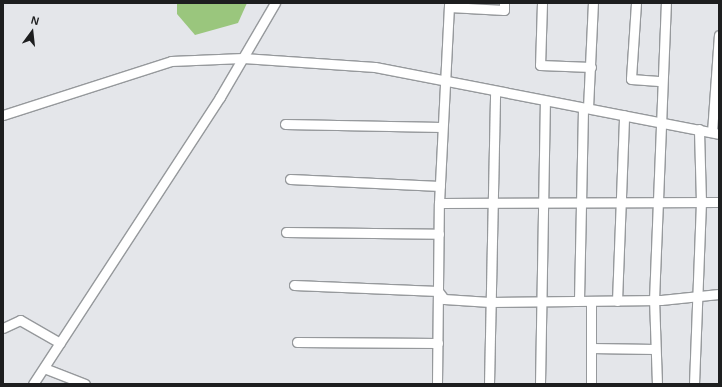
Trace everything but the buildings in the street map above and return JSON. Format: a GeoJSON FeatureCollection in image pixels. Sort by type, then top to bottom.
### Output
{"type":"FeatureCollection","features":[{"type":"Feature","properties":{"kind":"street"},"geometry":{"type":"LineString","coordinates":[[33,384],[243,58],[275,3]]}},
{"type":"Feature","properties":{"kind":"street"},"geometry":{"type":"LineString","coordinates":[[437,384],[439,203],[449,5],[504,10],[504,3]]}},
{"type":"Feature","properties":{"kind":"street"},"geometry":{"type":"LineString","coordinates":[[542,3],[540,65],[591,67]]}},
{"type":"Feature","properties":{"kind":"street"},"geometry":{"type":"LineString","coordinates":[[579,300],[580,203],[586,108],[591,67],[593,3]]}},
{"type":"Feature","properties":{"kind":"street"},"geometry":{"type":"LineString","coordinates":[[636,3],[632,79],[662,81]]}},
{"type":"Feature","properties":{"kind":"street"},"geometry":{"type":"LineString","coordinates":[[656,384],[654,300],[660,121],[666,3]]}},
{"type":"Feature","properties":{"kind":"street"},"geometry":{"type":"LineString","coordinates":[[3,115],[171,60],[243,58],[375,67],[495,93],[660,121],[716,133],[719,36]]}},
{"type":"Feature","properties":{"kind":"street"},"geometry":{"type":"LineString","coordinates":[[489,384],[491,203],[495,93]]}},
{"type":"Feature","properties":{"kind":"street"},"geometry":{"type":"LineString","coordinates":[[540,384],[543,300],[542,203],[545,101]]}},
{"type":"Feature","properties":{"kind":"street"},"geometry":{"type":"LineString","coordinates":[[617,301],[624,115]]}},
{"type":"Feature","properties":{"kind":"street"},"geometry":{"type":"LineString","coordinates":[[285,124],[442,126]]}},
{"type":"Feature","properties":{"kind":"street"},"geometry":{"type":"LineString","coordinates":[[694,384],[701,202],[699,129]]}},
{"type":"Feature","properties":{"kind":"street"},"geometry":{"type":"LineString","coordinates":[[290,179],[440,186]]}},
{"type":"Feature","properties":{"kind":"street"},"geometry":{"type":"LineString","coordinates":[[439,203],[719,202]]}},
{"type":"Feature","properties":{"kind":"street"},"geometry":{"type":"LineString","coordinates":[[286,232],[439,234]]}},
{"type":"Feature","properties":{"kind":"street"},"geometry":{"type":"LineString","coordinates":[[294,285],[438,291]]}},
{"type":"Feature","properties":{"kind":"street"},"geometry":{"type":"LineString","coordinates":[[438,291],[444,299],[490,302],[543,300],[654,300],[719,294]]}},
{"type":"Feature","properties":{"kind":"street"},"geometry":{"type":"LineString","coordinates":[[591,301],[591,384]]}},
{"type":"Feature","properties":{"kind":"street"},"geometry":{"type":"LineString","coordinates":[[3,328],[20,320],[60,343]]}},
{"type":"Feature","properties":{"kind":"street"},"geometry":{"type":"LineString","coordinates":[[297,342],[438,343]]}},
{"type":"Feature","properties":{"kind":"street"},"geometry":{"type":"LineString","coordinates":[[591,348],[655,349]]}},
{"type":"Feature","properties":{"kind":"street"},"geometry":{"type":"LineString","coordinates":[[44,368],[85,384]]}},
{"type":"Feature","properties":{"kind":"green space"},"geometry":{"type":"Polygon","coordinates":[[[177,3],[247,3],[238,23],[195,35],[177,14],[177,3]]]}}]}
